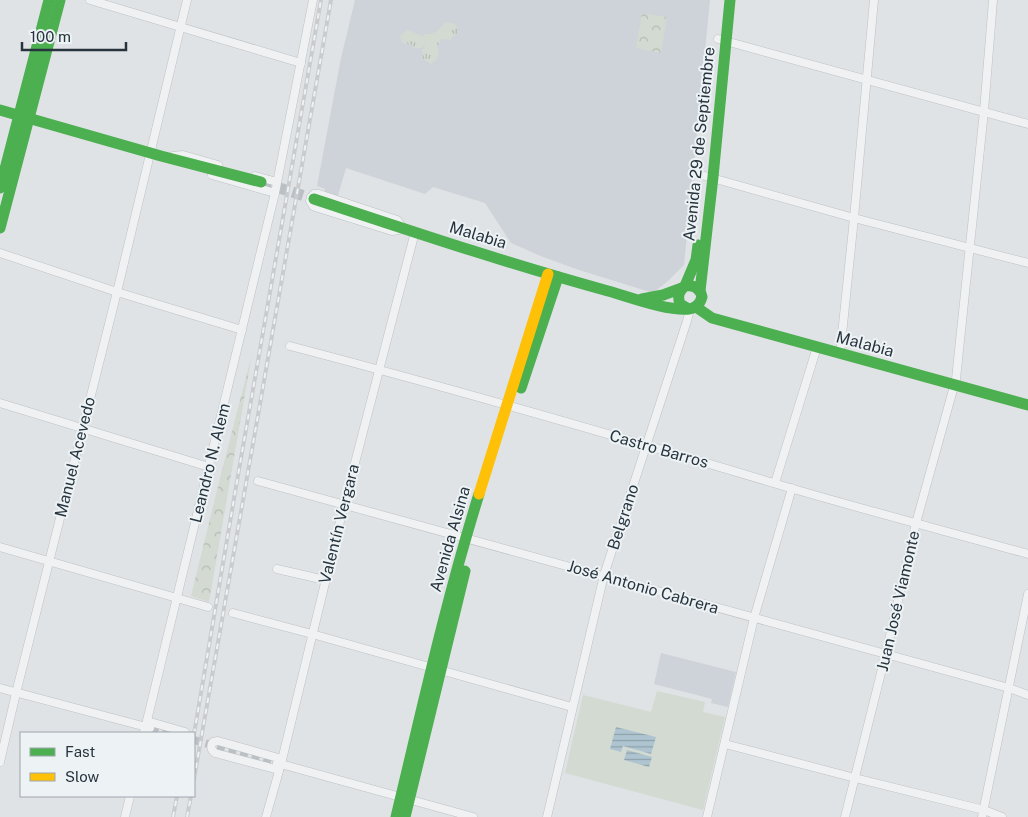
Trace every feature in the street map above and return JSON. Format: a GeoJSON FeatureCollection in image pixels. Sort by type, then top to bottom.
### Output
{"type":"FeatureCollection","features":[{"type":"Feature","properties":{"kind":"main road"},"geometry":{"type":"LineString","coordinates":[[0,228],[49,0]]}},
{"type":"Feature","properties":{"kind":"main road"},"geometry":{"type":"LineString","coordinates":[[0,188],[60,0]]}},
{"type":"Feature","properties":{"kind":"main road","name":"Avenida 29 de Septiembre"},"geometry":{"type":"LineString","coordinates":[[700,291],[722,40],[722,0]]}},
{"type":"Feature","properties":{"kind":"main road","name":"Avenida 29 de Septiembre"},"geometry":{"type":"LineString","coordinates":[[722,40],[730,0]]}},
{"type":"Feature","properties":{"kind":"main road"},"geometry":{"type":"LineString","coordinates":[[0,110],[161,156],[261,182]]}},
{"type":"Feature","properties":{"kind":"main road","name":"Avenida 29 de Septiembre"},"geometry":{"type":"LineString","coordinates":[[683,287],[692,271],[698,252],[709,176]]}},
{"type":"Feature","properties":{"kind":"main road","name":"Malabia"},"geometry":{"type":"LineString","coordinates":[[314,199],[553,276],[671,308],[691,308],[712,318],[1028,405]]}},
{"type":"Feature","properties":{"kind":"main road","name":"Avenida Alsina"},"geometry":{"type":"LineString","coordinates":[[396,817],[405,798],[469,538],[553,276]]}},
{"type":"Feature","properties":{"kind":"main road"},"geometry":{"type":"LineString","coordinates":[[641,299],[655,298],[683,287],[694,286],[700,291],[701,302],[691,308],[683,307],[678,300],[679,292],[683,287]]}},
{"type":"Feature","properties":{"kind":"main road","name":"Avenida Alsina"},"geometry":{"type":"LineString","coordinates":[[405,798],[405,817]]}},
{"type":"Feature","properties":{"kind":"street"},"geometry":{"type":"LineString","coordinates":[[90,0],[301,63]]}},
{"type":"Feature","properties":{"kind":"street","name":"Manuel Acevedo"},"geometry":{"type":"LineString","coordinates":[[0,762],[117,292],[186,0]]}},
{"type":"Feature","properties":{"kind":"street","name":"Leandro N. Alem"},"geometry":{"type":"LineString","coordinates":[[147,727],[275,193],[313,0]]}},
{"type":"Feature","properties":{"kind":"street"},"geometry":{"type":"LineString","coordinates":[[840,354],[874,0]]}},
{"type":"Feature","properties":{"kind":"street","name":"Juan José Viamonte"},"geometry":{"type":"LineString","coordinates":[[845,817],[886,654],[916,523],[956,375],[984,111],[993,0]]}},
{"type":"Feature","properties":{"kind":"street"},"geometry":{"type":"LineString","coordinates":[[722,40],[1028,124]]}},
{"type":"Feature","properties":{"kind":"street"},"geometry":{"type":"LineString","coordinates":[[161,156],[183,156],[277,182]]}},
{"type":"Feature","properties":{"kind":"street"},"geometry":{"type":"LineString","coordinates":[[161,156],[180,166],[275,193]]}},
{"type":"Feature","properties":{"kind":"street"},"geometry":{"type":"LineString","coordinates":[[709,176],[854,218],[1028,262]]}},
{"type":"Feature","properties":{"kind":"street","name":"Malabia"},"geometry":{"type":"LineString","coordinates":[[314,194],[319,194],[396,220],[410,230],[392,231],[324,210],[313,206],[310,199],[314,194]]}},
{"type":"Feature","properties":{"kind":"street","name":"Valentín Vergara"},"geometry":{"type":"LineString","coordinates":[[266,817],[380,369],[410,230]]}},
{"type":"Feature","properties":{"kind":"street"},"geometry":{"type":"LineString","coordinates":[[0,253],[117,292],[242,330]]}},
{"type":"Feature","properties":{"kind":"street","name":"Belgrano"},"geometry":{"type":"LineString","coordinates":[[547,817],[604,575],[691,308]]}},
{"type":"Feature","properties":{"kind":"street","name":"Castro Barros"},"geometry":{"type":"LineString","coordinates":[[290,346],[380,369],[1028,554]]}},
{"type":"Feature","properties":{"kind":"street"},"geometry":{"type":"LineString","coordinates":[[776,483],[817,347]]}},
{"type":"Feature","properties":{"kind":"street"},"geometry":{"type":"LineString","coordinates":[[0,404],[209,466]]}},
{"type":"Feature","properties":{"kind":"street","name":"José Antonio Cabrera"},"geometry":{"type":"LineString","coordinates":[[258,481],[604,575],[1009,688],[1028,695]]}},
{"type":"Feature","properties":{"kind":"street"},"geometry":{"type":"LineString","coordinates":[[708,817],[754,618],[792,488]]}},
{"type":"Feature","properties":{"kind":"street"},"geometry":{"type":"LineString","coordinates":[[0,547],[208,607]]}},
{"type":"Feature","properties":{"kind":"street"},"geometry":{"type":"LineString","coordinates":[[277,569],[325,580]]}},
{"type":"Feature","properties":{"kind":"street"},"geometry":{"type":"LineString","coordinates":[[983,813],[1028,594]]}},
{"type":"Feature","properties":{"kind":"street"},"geometry":{"type":"LineString","coordinates":[[233,613],[572,707]]}},
{"type":"Feature","properties":{"kind":"street"},"geometry":{"type":"LineString","coordinates":[[0,688],[147,727],[185,732]]}},
{"type":"Feature","properties":{"kind":"street"},"geometry":{"type":"LineString","coordinates":[[279,764],[218,741],[213,742],[211,746],[215,753],[279,764],[473,817]]}},
{"type":"Feature","properties":{"kind":"street"},"geometry":{"type":"LineString","coordinates":[[725,744],[1002,817]]}},
{"type":"Feature","properties":{"kind":"street"},"geometry":{"type":"LineString","coordinates":[[125,817],[130,797]]}},
{"type":"Feature","properties":{"kind":"shaded area"},"geometry":{"type":"Polygon","coordinates":[[[355,0],[710,0],[684,265],[668,281],[654,292],[650,292],[579,270],[511,243],[485,203],[433,187],[425,194],[346,168],[337,199],[325,195],[325,189],[317,186],[341,58],[355,0]]]}},
{"type":"Feature","properties":{"kind":"shaded area"},"geometry":{"type":"Polygon","coordinates":[[[661,653],[736,672],[728,707],[711,703],[712,699],[654,684],[661,653]]]}},
{"type":"Feature","properties":{"kind":"green space"},"geometry":{"type":"Polygon","coordinates":[[[642,13],[667,17],[661,53],[636,48],[642,13]]]}},
{"type":"Feature","properties":{"kind":"green space"},"geometry":{"type":"Polygon","coordinates":[[[445,22],[456,24],[458,32],[450,40],[441,39],[437,46],[439,51],[437,59],[431,64],[423,59],[422,50],[425,47],[424,45],[422,48],[414,48],[411,44],[402,43],[400,35],[408,30],[422,36],[437,31],[445,22]]]}},
{"type":"Feature","properties":{"kind":"green space"},"geometry":{"type":"Polygon","coordinates":[[[252,354],[209,602],[191,596],[252,354]]]}},
{"type":"Feature","properties":{"kind":"green space"},"geometry":{"type":"Polygon","coordinates":[[[657,691],[705,702],[703,712],[725,717],[703,810],[565,773],[583,695],[651,712],[657,691]]]}},
{"type":"Feature","properties":{"kind":"water"},"geometry":{"type":"Polygon","coordinates":[[[616,727],[656,737],[651,754],[623,746],[621,752],[610,749],[616,727]]]}},
{"type":"Feature","properties":{"kind":"water"},"geometry":{"type":"Polygon","coordinates":[[[627,750],[652,757],[649,767],[624,760],[627,750]]]}},
{"type":"Feature","properties":{"kind":"tunnel"},"geometry":{"type":"LineString","coordinates":[[261,182],[314,199]]}},
{"type":"Feature","properties":{"kind":"tunnel"},"geometry":{"type":"LineString","coordinates":[[151,728],[166,732]]}},
{"type":"Feature","properties":{"kind":"tunnel"},"geometry":{"type":"LineString","coordinates":[[195,740],[276,763]]}},
{"type":"Feature","properties":{"kind":"railway"},"geometry":{"type":"LineString","coordinates":[[194,732],[321,0]]}},
{"type":"Feature","properties":{"kind":"railway"},"geometry":{"type":"LineString","coordinates":[[195,773],[331,0]]}},
{"type":"Feature","properties":{"kind":"railway"},"geometry":{"type":"LineString","coordinates":[[173,817],[177,797]]}},
{"type":"Feature","properties":{"kind":"railway"},"geometry":{"type":"LineString","coordinates":[[187,817],[191,797]]}},
{"type":"Feature","properties":{"kind":"traffic: fast"},"geometry":{"type":"LineString","coordinates":[[0,188],[49,0]]}},
{"type":"Feature","properties":{"kind":"traffic: fast"},"geometry":{"type":"LineString","coordinates":[[0,228],[60,0]]}},
{"type":"Feature","properties":{"kind":"traffic: fast"},"geometry":{"type":"LineString","coordinates":[[700,291],[730,0]]}},
{"type":"Feature","properties":{"kind":"traffic: fast"},"geometry":{"type":"LineString","coordinates":[[0,110],[161,156],[261,182]]}},
{"type":"Feature","properties":{"kind":"traffic: fast"},"geometry":{"type":"LineString","coordinates":[[314,199],[571,281],[659,306],[680,309],[694,308],[699,304],[702,297],[700,291],[691,286],[685,286],[679,294],[680,304],[687,308]]}},
{"type":"Feature","properties":{"kind":"traffic: fast"},"geometry":{"type":"LineString","coordinates":[[685,286],[696,260],[698,245]]}},
{"type":"Feature","properties":{"kind":"traffic: fast"},"geometry":{"type":"LineString","coordinates":[[521,388],[558,277]]}},
{"type":"Feature","properties":{"kind":"traffic: fast"},"geometry":{"type":"LineString","coordinates":[[642,299],[663,295],[682,288]]}},
{"type":"Feature","properties":{"kind":"traffic: fast"},"geometry":{"type":"LineString","coordinates":[[696,307],[712,318],[1028,405]]}},
{"type":"Feature","properties":{"kind":"traffic: fast"},"geometry":{"type":"LineString","coordinates":[[396,817],[445,614],[479,494]]}},
{"type":"Feature","properties":{"kind":"traffic: fast"},"geometry":{"type":"LineString","coordinates":[[405,817],[465,571]]}},
{"type":"Feature","properties":{"kind":"traffic: slow"},"geometry":{"type":"LineString","coordinates":[[479,494],[548,274]]}}]}
